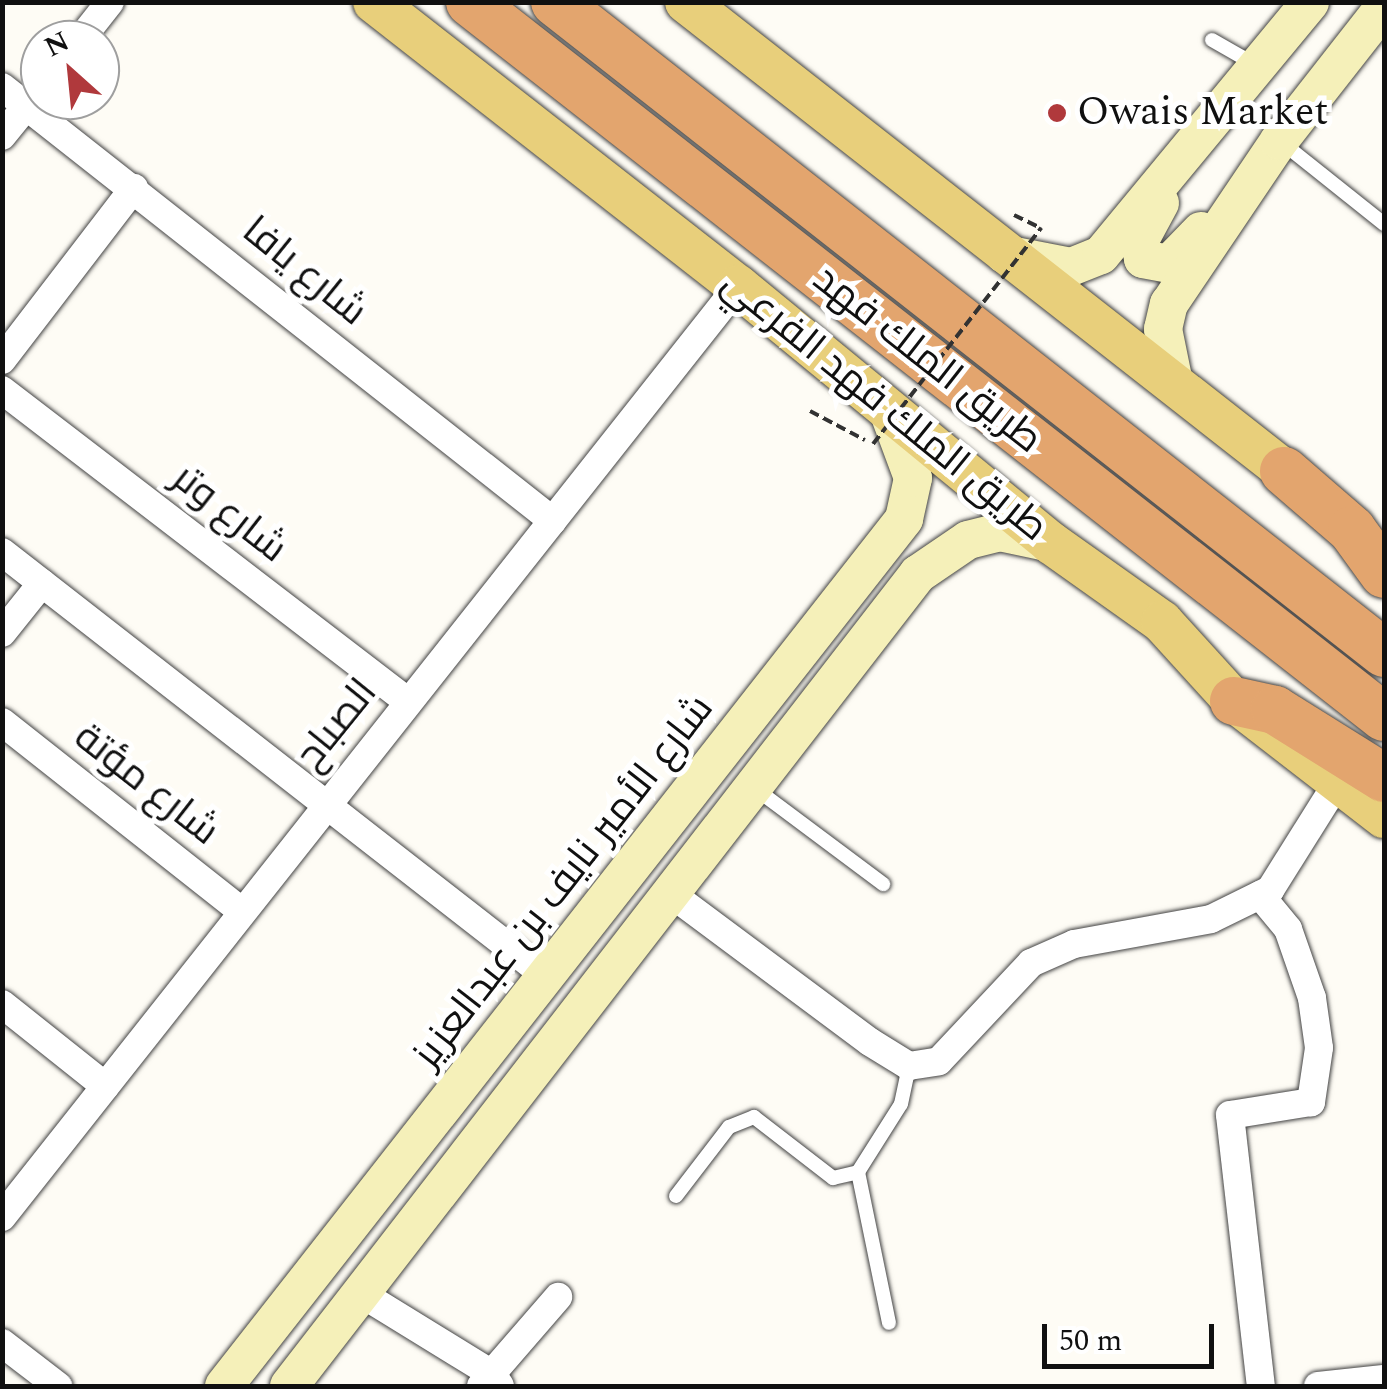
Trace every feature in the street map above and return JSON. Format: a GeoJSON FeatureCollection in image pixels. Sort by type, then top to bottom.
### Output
{"type":"FeatureCollection","features":[{"type":"Feature","properties":{"kind":"highway","name":"طريق الملك فهد"},"geometry":{"type":"LineString","coordinates":[[470,2],[1384,716]]}},
{"type":"Feature","properties":{"kind":"highway","name":"طريق الملك فهد"},"geometry":{"type":"LineString","coordinates":[[555,2],[1384,653]]}},
{"type":"Feature","properties":{"kind":"highway"},"geometry":{"type":"LineString","coordinates":[[1284,471],[1352,530],[1384,574]]}},
{"type":"Feature","properties":{"kind":"highway"},"geometry":{"type":"LineString","coordinates":[[1234,701],[1275,710],[1384,778]]}},
{"type":"Feature","properties":{"kind":"main road","name":"طريق الملك فهد الفرعي"},"geometry":{"type":"LineString","coordinates":[[374,2],[738,286],[881,429],[1162,622],[1234,701],[1384,817]]}},
{"type":"Feature","properties":{"kind":"main road"},"geometry":{"type":"LineString","coordinates":[[686,2],[1002,254],[1173,378],[1384,549]]}},
{"type":"Feature","properties":{"kind":"street"},"geometry":{"type":"LineString","coordinates":[[1002,254],[1071,267],[1101,255],[1310,2]]}},
{"type":"Feature","properties":{"kind":"street"},"geometry":{"type":"LineString","coordinates":[[1218,118],[1140,240],[1143,260],[1169,264],[1279,141],[1384,7]]}},
{"type":"Feature","properties":{"kind":"street"},"geometry":{"type":"LineString","coordinates":[[2,136],[20,114]]}},
{"type":"Feature","properties":{"kind":"street","name":"شارع يافا"},"geometry":{"type":"LineString","coordinates":[[58,120],[134,188],[553,522]]}},
{"type":"Feature","properties":{"kind":"street"},"geometry":{"type":"LineString","coordinates":[[1173,378],[1163,329],[1169,304],[1279,141]]}},
{"type":"Feature","properties":{"kind":"street"},"geometry":{"type":"LineString","coordinates":[[2,360],[134,188]]}},
{"type":"Feature","properties":{"kind":"street","name":"الصباح"},"geometry":{"type":"LineString","coordinates":[[2,1217],[240,910],[738,286]]}},
{"type":"Feature","properties":{"kind":"street","name":"شارع وتر"},"geometry":{"type":"LineString","coordinates":[[2,390],[407,702]]}},
{"type":"Feature","properties":{"kind":"street","name":"شارع الأمير نايف بن عبدالعزيز"},"geometry":{"type":"LineString","coordinates":[[224,1386],[872,566],[904,519],[913,478],[881,429]]}},
{"type":"Feature","properties":{"kind":"street"},"geometry":{"type":"LineString","coordinates":[[918,574],[968,540],[999,532],[1050,543]]}},
{"type":"Feature","properties":{"kind":"street"},"geometry":{"type":"LineString","coordinates":[[289,1386],[674,896],[930,554],[924,542],[909,536],[872,566]]}},
{"type":"Feature","properties":{"kind":"street"},"geometry":{"type":"LineString","coordinates":[[2,552],[546,976]]}},
{"type":"Feature","properties":{"kind":"street"},"geometry":{"type":"LineString","coordinates":[[2,632],[42,582]]}},
{"type":"Feature","properties":{"kind":"street","name":"شارع مؤتة"},"geometry":{"type":"LineString","coordinates":[[2,722],[240,910]]}},
{"type":"Feature","properties":{"kind":"street"},"geometry":{"type":"LineString","coordinates":[[674,896],[908,1066],[939,1061],[1032,963],[1074,944],[1211,919],[1260,895],[1338,783]]}},
{"type":"Feature","properties":{"kind":"street"},"geometry":{"type":"LineString","coordinates":[[1260,895],[1288,929],[1312,998],[1318,1048],[1311,1102],[1230,1115],[1261,1386]]}},
{"type":"Feature","properties":{"kind":"street"},"geometry":{"type":"LineString","coordinates":[[2,1004],[106,1086]]}},
{"type":"Feature","properties":{"kind":"street"},"geometry":{"type":"LineString","coordinates":[[362,1294],[491,1382],[558,1297]]}},
{"type":"Feature","properties":{"kind":"street"},"geometry":{"type":"LineString","coordinates":[[2,1343],[58,1386]]}},
{"type":"Feature","properties":{"kind":"street"},"geometry":{"type":"LineString","coordinates":[[1318,1386],[1384,1379]]}},
{"type":"Feature","properties":{"kind":"lane"},"geometry":{"type":"LineString","coordinates":[[1212,40],[1260,67]]}},
{"type":"Feature","properties":{"kind":"lane"},"geometry":{"type":"LineString","coordinates":[[1279,141],[1382,216]]}},
{"type":"Feature","properties":{"kind":"lane"},"geometry":{"type":"LineString","coordinates":[[755,788],[883,884]]}},
{"type":"Feature","properties":{"kind":"lane"},"geometry":{"type":"LineString","coordinates":[[889,1323],[858,1172],[901,1104],[908,1066]]}},
{"type":"Feature","properties":{"kind":"lane"},"geometry":{"type":"LineString","coordinates":[[676,1196],[729,1128],[754,1117],[833,1178],[858,1172]]}},
{"type":"Feature","properties":{"kind":"path"},"geometry":{"type":"LineString","coordinates":[[810,411],[881,429],[1042,228]]}},
{"type":"Feature","properties":{"kind":"place","name":"Owais Market"},"geometry":{"type":"Point","coordinates":[1057,113]}}]}
